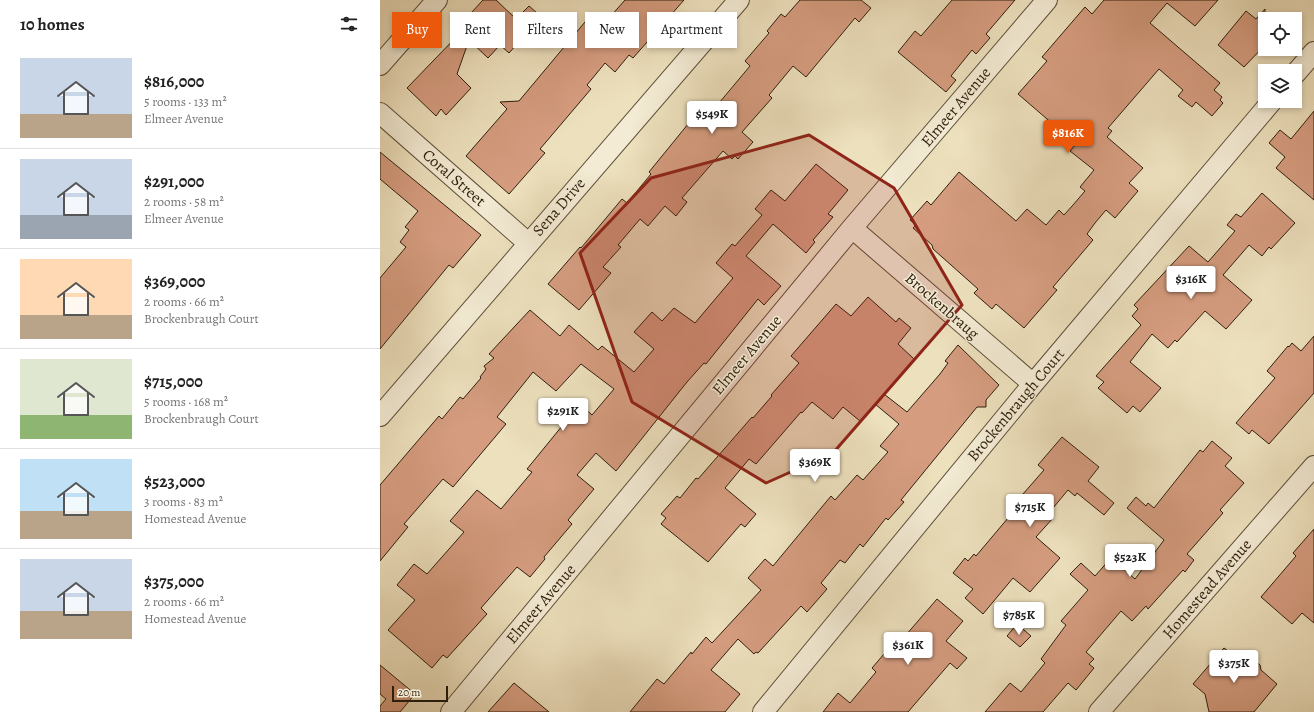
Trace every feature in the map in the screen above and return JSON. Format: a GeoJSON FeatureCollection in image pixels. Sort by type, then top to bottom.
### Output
{"type":"FeatureCollection","features":[{"type":"Feature","properties":{"kind":"street"},"geometry":{"type":"LineString","coordinates":[[380,65],[437,0]]}},
{"type":"Feature","properties":{"kind":"street","name":"Sena Drive"},"geometry":{"type":"LineString","coordinates":[[380,416],[528,243],[740,0]]}},
{"type":"Feature","properties":{"kind":"street","name":"Elmeer Avenue"},"geometry":{"type":"LineString","coordinates":[[451,712],[852,228],[1047,0]]}},
{"type":"Feature","properties":{"kind":"street"},"geometry":{"type":"LineString","coordinates":[[1302,66],[1314,52]]}},
{"type":"Feature","properties":{"kind":"street","name":"Brockenbraugh Court"},"geometry":{"type":"LineString","coordinates":[[763,712],[1033,384],[1266,108]]}},
{"type":"Feature","properties":{"kind":"street","name":"Coral Street"},"geometry":{"type":"LineString","coordinates":[[380,113],[528,243]]}},
{"type":"Feature","properties":{"kind":"street","name":"Brockenbraug"},"geometry":{"type":"LineString","coordinates":[[852,228],[1033,384]]}},
{"type":"Feature","properties":{"kind":"street","name":"Homestead Avenue"},"geometry":{"type":"LineString","coordinates":[[1098,712],[1314,466]]}},
{"type":"Feature","properties":{"kind":"highlighted area"},"geometry":{"type":"Polygon","coordinates":[[[809,135],[894,188],[962,305],[833,453],[766,483],[632,402],[580,253],[651,178],[809,135]]]}},
{"type":"Feature","properties":{"kind":"building"},"geometry":{"type":"Polygon","coordinates":[[[483,0],[496,0],[513,16],[514,48],[509,53],[503,48],[505,48],[505,12],[472,12],[483,0]]]}},
{"type":"Feature","properties":{"kind":"building"},"geometry":{"type":"Polygon","coordinates":[[[625,0],[684,0],[673,12],[647,12],[647,42],[633,58],[629,55],[615,72],[605,63],[587,85],[591,89],[540,149],[545,153],[509,194],[466,156],[507,109],[500,102],[519,101],[563,48],[577,48],[577,32],[585,22],[585,48],[639,48],[639,12],[614,12],[625,0]]]}},
{"type":"Feature","properties":{"kind":"building"},"geometry":{"type":"Polygon","coordinates":[[[800,0],[861,0],[871,8],[859,22],[855,18],[806,77],[793,66],[769,95],[772,98],[742,132],[753,142],[738,159],[735,156],[732,159],[723,151],[682,198],[687,202],[676,216],[665,206],[648,226],[640,219],[618,245],[621,247],[603,267],[611,273],[579,310],[548,284],[580,247],[581,248],[622,199],[627,203],[651,174],[649,172],[706,102],[714,109],[750,66],[745,61],[769,33],[767,31],[781,14],[785,17],[800,0]]]}},
{"type":"Feature","properties":{"kind":"building"},"geometry":{"type":"Polygon","coordinates":[[[952,0],[1015,0],[986,34],[990,38],[976,54],[972,50],[951,76],[956,80],[946,92],[898,52],[915,31],[921,36],[952,0]]]}},
{"type":"Feature","properties":{"kind":"building"},"geometry":{"type":"Polygon","coordinates":[[[1104,0],[1218,0],[1195,26],[1167,3],[1150,23],[1220,83],[1214,90],[1222,97],[1220,100],[1223,103],[1212,116],[1196,102],[1192,107],[1178,96],[1183,90],[1159,69],[1108,128],[1112,131],[1107,137],[1143,168],[1129,183],[1138,191],[1115,218],[1106,210],[1095,223],[1087,234],[1093,240],[1053,287],[1057,290],[1024,328],[996,304],[992,309],[974,293],[978,289],[933,249],[932,245],[913,228],[916,225],[910,220],[927,201],[931,205],[959,172],[1016,221],[1027,209],[1046,225],[1059,210],[1064,215],[1073,205],[1085,191],[1080,187],[1094,170],[1070,151],[1076,144],[1018,94],[1047,61],[1042,57],[1085,7],[1092,14],[1104,0]]]}},
{"type":"Feature","properties":{"kind":"building"},"geometry":{"type":"Polygon","coordinates":[[[529,6],[536,12],[523,12],[529,6]]]}},
{"type":"Feature","properties":{"kind":"building"},"geometry":{"type":"Polygon","coordinates":[[[1246,11],[1256,19],[1258,17],[1258,52],[1244,67],[1218,45],[1246,11]]]}},
{"type":"Feature","properties":{"kind":"building"},"geometry":{"type":"Polygon","coordinates":[[[450,43],[450,48],[466,48],[457,74],[471,88],[446,115],[441,109],[436,116],[407,88],[450,43]]]}},
{"type":"Feature","properties":{"kind":"building"},"geometry":{"type":"Polygon","coordinates":[[[477,48],[497,48],[488,58],[477,48]]]}},
{"type":"Feature","properties":{"kind":"building"},"geometry":{"type":"Polygon","coordinates":[[[1314,111],[1314,200],[1276,168],[1285,157],[1269,143],[1280,130],[1291,139],[1314,111]]]}},
{"type":"Feature","properties":{"kind":"building"},"geometry":{"type":"Polygon","coordinates":[[[380,152],[481,235],[453,268],[449,265],[380,349],[380,278],[406,247],[400,242],[409,230],[405,227],[418,211],[380,179],[380,152]]]}},
{"type":"Feature","properties":{"kind":"building"},"geometry":{"type":"Polygon","coordinates":[[[816,164],[848,190],[828,214],[833,217],[813,240],[815,242],[806,253],[773,224],[746,256],[781,286],[764,305],[758,299],[706,364],[704,363],[687,382],[616,471],[596,453],[577,475],[594,489],[568,520],[572,524],[544,557],[545,559],[530,577],[517,567],[481,608],[487,614],[447,658],[443,655],[432,668],[388,630],[415,600],[397,585],[414,564],[427,574],[464,532],[450,521],[477,490],[501,509],[532,472],[527,469],[580,404],[592,415],[614,389],[581,364],[556,391],[533,372],[497,417],[506,424],[453,487],[443,479],[404,524],[408,527],[380,561],[380,485],[439,416],[442,419],[460,397],[463,399],[481,378],[480,377],[486,369],[484,366],[494,358],[489,354],[530,310],[560,336],[569,325],[598,350],[602,346],[634,372],[654,349],[634,332],[652,312],[662,321],[674,308],[695,323],[733,278],[716,263],[732,244],[735,246],[762,215],[755,209],[771,190],[785,201],[816,164]]]}},
{"type":"Feature","properties":{"kind":"building"},"geometry":{"type":"Polygon","coordinates":[[[1262,193],[1295,223],[1271,249],[1269,247],[1262,256],[1249,245],[1223,275],[1252,300],[1226,329],[1205,311],[1177,342],[1175,340],[1168,348],[1152,334],[1130,362],[1161,388],[1140,412],[1133,406],[1127,413],[1098,388],[1104,382],[1096,376],[1141,325],[1132,316],[1138,309],[1134,305],[1189,246],[1208,262],[1235,231],[1227,225],[1236,214],[1241,217],[1262,193]]]}},
{"type":"Feature","properties":{"kind":"building"},"geometry":{"type":"Polygon","coordinates":[[[868,297],[896,322],[899,318],[911,328],[898,344],[914,359],[884,394],[907,412],[940,374],[948,363],[945,361],[958,345],[999,385],[986,400],[986,407],[977,407],[901,500],[904,502],[888,520],[886,518],[863,547],[860,544],[845,563],[840,560],[821,583],[827,589],[807,612],[801,606],[758,653],[756,652],[754,654],[738,639],[711,670],[740,694],[725,712],[630,712],[657,679],[664,684],[706,637],[712,643],[761,590],[748,578],[765,559],[773,566],[831,496],[835,500],[857,475],[863,480],[888,452],[880,446],[899,424],[875,404],[860,421],[843,407],[833,419],[812,402],[802,413],[801,412],[756,464],[749,459],[725,488],[756,514],[745,527],[741,524],[708,562],[661,524],[666,518],[661,514],[677,496],[680,498],[696,478],[698,479],[752,417],[753,418],[799,363],[791,356],[836,304],[851,316],[868,297]]]}},
{"type":"Feature","properties":{"kind":"building"},"geometry":{"type":"Polygon","coordinates":[[[1314,336],[1314,393],[1269,444],[1252,430],[1249,434],[1236,423],[1275,378],[1267,371],[1292,343],[1301,351],[1314,336]]]}},
{"type":"Feature","properties":{"kind":"building"},"geometry":{"type":"Polygon","coordinates":[[[1062,437],[1099,467],[1088,481],[1114,503],[1104,515],[1077,493],[1075,496],[1068,490],[1048,514],[1053,518],[1036,537],[1060,558],[1030,592],[1013,578],[983,614],[965,598],[973,589],[953,573],[965,558],[968,561],[974,554],[976,556],[1019,505],[1016,502],[1044,470],[1038,465],[1062,437]]]}},
{"type":"Feature","properties":{"kind":"building"},"geometry":{"type":"Polygon","coordinates":[[[1212,441],[1232,458],[1225,466],[1244,483],[1220,510],[1223,513],[1187,554],[1194,560],[1185,572],[1183,570],[1148,609],[1146,606],[1132,621],[1121,611],[1086,652],[1094,659],[1089,664],[1094,668],[1076,690],[1068,683],[1043,712],[985,712],[1010,683],[1021,692],[1045,663],[1041,659],[1066,625],[1061,621],[1088,590],[1070,574],[1081,563],[1095,576],[1111,558],[1135,579],[1164,540],[1127,508],[1136,497],[1146,506],[1148,503],[1154,508],[1200,450],[1203,452],[1212,441]]]}},
{"type":"Feature","properties":{"kind":"building"},"geometry":{"type":"Polygon","coordinates":[[[1314,529],[1314,623],[1302,613],[1292,624],[1261,597],[1296,556],[1293,553],[1314,529]]]}},
{"type":"Feature","properties":{"kind":"building"},"geometry":{"type":"Polygon","coordinates":[[[937,599],[963,621],[946,641],[967,658],[957,669],[950,663],[908,712],[823,712],[838,693],[850,703],[876,672],[872,668],[890,647],[893,650],[937,599]]]}},
{"type":"Feature","properties":{"kind":"building"},"geometry":{"type":"Polygon","coordinates":[[[1017,624],[1031,636],[1020,647],[1007,636],[1017,624]]]}},
{"type":"Feature","properties":{"kind":"building"},"geometry":{"type":"Polygon","coordinates":[[[1224,648],[1237,658],[1253,659],[1260,665],[1261,670],[1277,684],[1254,712],[1209,712],[1205,694],[1193,684],[1224,648]]]}},
{"type":"Feature","properties":{"kind":"building"},"geometry":{"type":"Polygon","coordinates":[[[380,665],[415,694],[400,712],[380,712],[380,706],[386,699],[380,694],[380,665]]]}},
{"type":"Feature","properties":{"kind":"building"},"geometry":{"type":"Polygon","coordinates":[[[514,683],[549,712],[488,712],[514,683]]]}}]}
